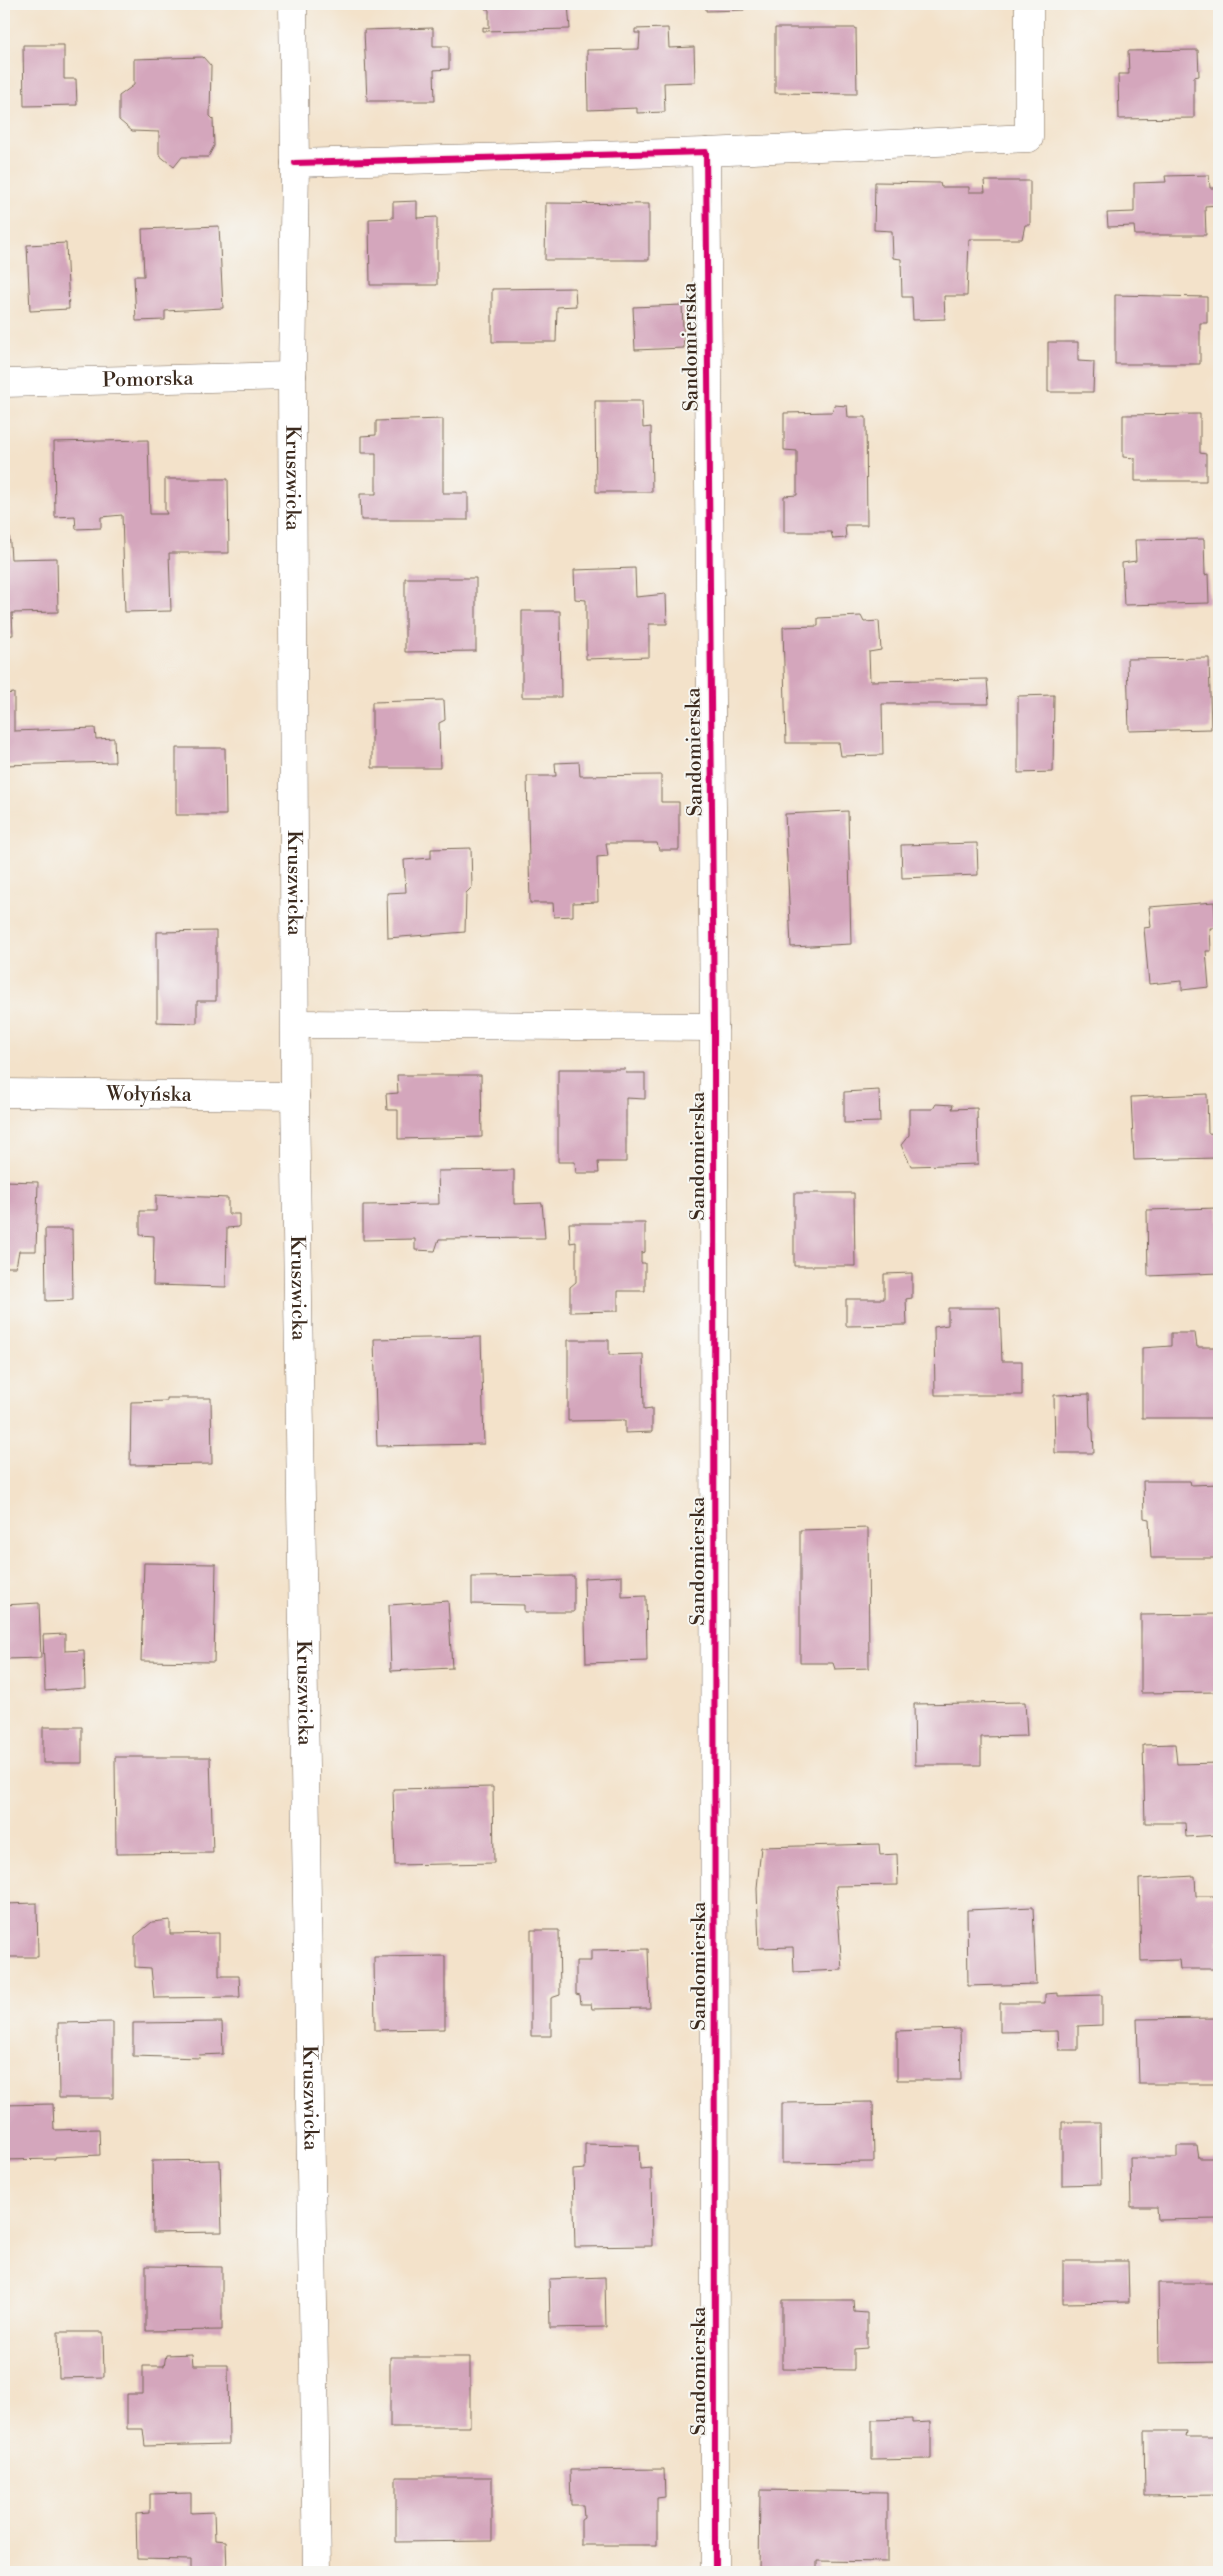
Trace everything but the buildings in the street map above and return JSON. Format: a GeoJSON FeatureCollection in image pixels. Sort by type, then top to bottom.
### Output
{"type":"FeatureCollection","features":[{"type":"Feature","properties":{"kind":"street","name":"Kruszwicka"},"geometry":{"type":"LineString","coordinates":[[293,4],[295,163],[292,376],[295,1096],[317,2572]]}},
{"type":"Feature","properties":{"kind":"street"},"geometry":{"type":"LineString","coordinates":[[295,163],[706,152],[1029,138],[1029,4]]}},
{"type":"Feature","properties":{"kind":"street","name":"Sandomierska"},"geometry":{"type":"LineString","coordinates":[[706,152],[714,1027],[716,2572]]}},
{"type":"Feature","properties":{"kind":"street","name":"Pomorska"},"geometry":{"type":"LineString","coordinates":[[4,382],[292,376]]}},
{"type":"Feature","properties":{"kind":"street"},"geometry":{"type":"LineString","coordinates":[[296,1024],[714,1027]]}},
{"type":"Feature","properties":{"kind":"street","name":"Wołyńska"},"geometry":{"type":"LineString","coordinates":[[4,1093],[295,1096]]}},
{"type":"Feature","properties":{"kind":"cycle path"},"geometry":{"type":"LineString","coordinates":[[295,163],[706,152],[714,1027],[715,2572]]}}]}
